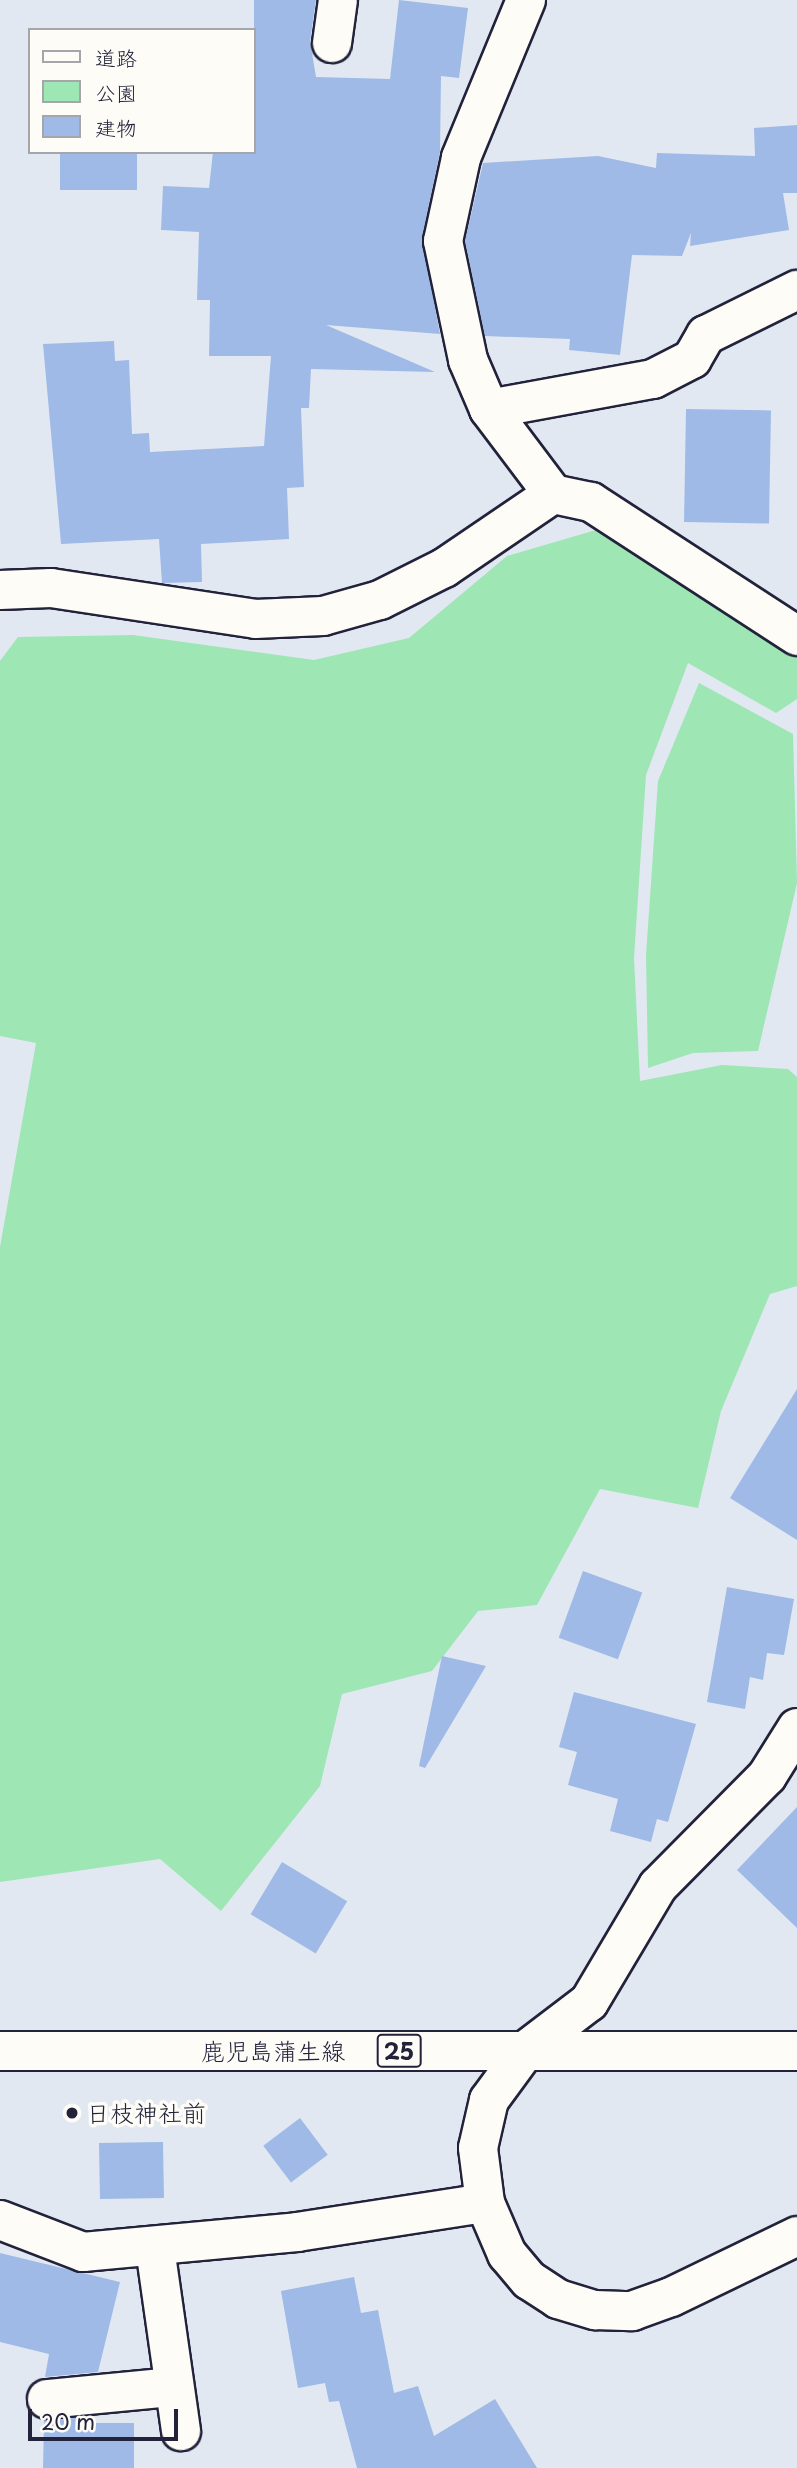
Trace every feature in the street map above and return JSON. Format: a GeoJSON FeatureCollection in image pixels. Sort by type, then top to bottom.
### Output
{"type":"FeatureCollection","features":[{"type":"Feature","properties":{"kind":"street"},"geometry":{"type":"LineString","coordinates":[[332,43],[338,0]]}},
{"type":"Feature","properties":{"kind":"street"},"geometry":{"type":"LineString","coordinates":[[526,0],[461,158],[443,241],[468,360],[489,408],[553,494],[591,502],[797,636]]}},
{"type":"Feature","properties":{"kind":"street"},"geometry":{"type":"LineString","coordinates":[[489,408],[653,379],[692,359],[706,335],[797,290]]}},
{"type":"Feature","properties":{"kind":"street"},"geometry":{"type":"LineString","coordinates":[[2,595],[51,588],[255,619],[324,616],[380,600],[444,568],[553,494]]}},
{"type":"Feature","properties":{"kind":"street"},"geometry":{"type":"LineString","coordinates":[[797,1728],[767,1776],[658,1886],[589,2002],[525,2051],[489,2100],[478,2148],[485,2203],[507,2254],[529,2280],[558,2299],[594,2310],[632,2311],[671,2297],[797,2236]]}},
{"type":"Feature","properties":{"kind":"street","name":"鹿児島蒲生線"},"geometry":{"type":"LineString","coordinates":[[0,2051],[797,2051]]}},
{"type":"Feature","properties":{"kind":"street"},"geometry":{"type":"LineString","coordinates":[[0,2220],[83,2252],[155,2248],[485,2203]]}},
{"type":"Feature","properties":{"kind":"street"},"geometry":{"type":"LineString","coordinates":[[155,2248],[172,2387],[181,2431]]}},
{"type":"Feature","properties":{"kind":"street"},"geometry":{"type":"LineString","coordinates":[[47,2399],[172,2387]]}},
{"type":"Feature","properties":{"kind":"green space"},"geometry":{"type":"Polygon","coordinates":[[[596,530],[797,655],[797,699],[776,713],[688,663],[646,775],[634,958],[640,1081],[722,1065],[788,1069],[797,1077],[797,1286],[770,1294],[721,1411],[698,1508],[600,1489],[537,1605],[478,1611],[432,1671],[342,1694],[320,1786],[221,1911],[160,1859],[0,1882],[0,1247],[36,1043],[0,1036],[0,661],[18,637],[133,635],[314,660],[409,638],[507,556],[596,530]]]}},
{"type":"Feature","properties":{"kind":"green space"},"geometry":{"type":"Polygon","coordinates":[[[699,683],[793,734],[797,883],[758,1051],[693,1053],[648,1068],[646,955],[658,781],[699,683]]]}},
{"type":"Feature","properties":{"kind":"building"},"geometry":{"type":"Polygon","coordinates":[[[254,0],[316,0],[310,41],[316,77],[390,79],[399,0],[468,8],[459,78],[441,76],[440,152],[422,237],[440,334],[326,325],[435,372],[311,369],[309,408],[301,408],[304,487],[287,488],[289,539],[201,544],[202,582],[162,583],[159,539],[61,544],[43,344],[114,341],[115,361],[129,360],[132,434],[149,433],[150,452],[264,446],[271,356],[209,356],[210,300],[197,300],[199,232],[161,230],[163,186],[209,188],[213,154],[256,154],[254,0]]]}},
{"type":"Feature","properties":{"kind":"building"},"geometry":{"type":"Polygon","coordinates":[[[797,125],[797,193],[783,193],[789,230],[690,246],[691,233],[682,256],[632,255],[620,355],[569,350],[570,339],[485,336],[465,241],[483,163],[598,156],[656,168],[657,153],[755,156],[754,128],[797,125]]]}},
{"type":"Feature","properties":{"kind":"building"},"geometry":{"type":"Polygon","coordinates":[[[60,154],[137,154],[137,190],[60,190],[60,154]]]}},
{"type":"Feature","properties":{"kind":"building"},"geometry":{"type":"Polygon","coordinates":[[[686,409],[771,410],[769,523],[684,522],[686,409]]]}},
{"type":"Feature","properties":{"kind":"building"},"geometry":{"type":"Polygon","coordinates":[[[797,1389],[797,1540],[730,1498],[797,1389]]]}},
{"type":"Feature","properties":{"kind":"building"},"geometry":{"type":"Polygon","coordinates":[[[583,1571],[642,1593],[618,1659],[559,1638],[583,1571]]]}},
{"type":"Feature","properties":{"kind":"building"},"geometry":{"type":"Polygon","coordinates":[[[727,1587],[794,1599],[784,1655],[767,1653],[763,1680],[750,1677],[745,1709],[707,1702],[727,1587]]]}},
{"type":"Feature","properties":{"kind":"building"},"geometry":{"type":"Polygon","coordinates":[[[442,1656],[486,1666],[425,1768],[419,1766],[442,1656]]]}},
{"type":"Feature","properties":{"kind":"building"},"geometry":{"type":"Polygon","coordinates":[[[574,1692],[696,1724],[668,1822],[657,1819],[651,1842],[610,1831],[618,1799],[568,1785],[577,1752],[559,1747],[574,1692]]]}},
{"type":"Feature","properties":{"kind":"building"},"geometry":{"type":"Polygon","coordinates":[[[797,1807],[797,1928],[737,1870],[797,1807]]]}},
{"type":"Feature","properties":{"kind":"building"},"geometry":{"type":"Polygon","coordinates":[[[282,1862],[347,1901],[316,1953],[251,1914],[282,1862]]]}},
{"type":"Feature","properties":{"kind":"building"},"geometry":{"type":"Polygon","coordinates":[[[300,2118],[328,2155],[291,2182],[263,2146],[300,2118]]]}},
{"type":"Feature","properties":{"kind":"building"},"geometry":{"type":"Polygon","coordinates":[[[163,2142],[164,2198],[100,2199],[99,2143],[163,2142]]]}},
{"type":"Feature","properties":{"kind":"building"},"geometry":{"type":"Polygon","coordinates":[[[0,2253],[120,2282],[98,2372],[45,2377],[49,2354],[0,2342],[0,2253]]]}},
{"type":"Feature","properties":{"kind":"building"},"geometry":{"type":"Polygon","coordinates":[[[354,2277],[361,2313],[378,2310],[394,2393],[418,2386],[434,2436],[495,2399],[537,2468],[357,2468],[339,2401],[329,2402],[325,2383],[298,2388],[281,2291],[354,2277]]]}},
{"type":"Feature","properties":{"kind":"building"},"geometry":{"type":"Polygon","coordinates":[[[88,2417],[86,2423],[134,2423],[134,2468],[43,2468],[44,2420],[88,2417]]]}},
{"type":"Feature","properties":{"kind":"place","name":"日枝神社前"},"geometry":{"type":"Point","coordinates":[72,2113]}}]}
